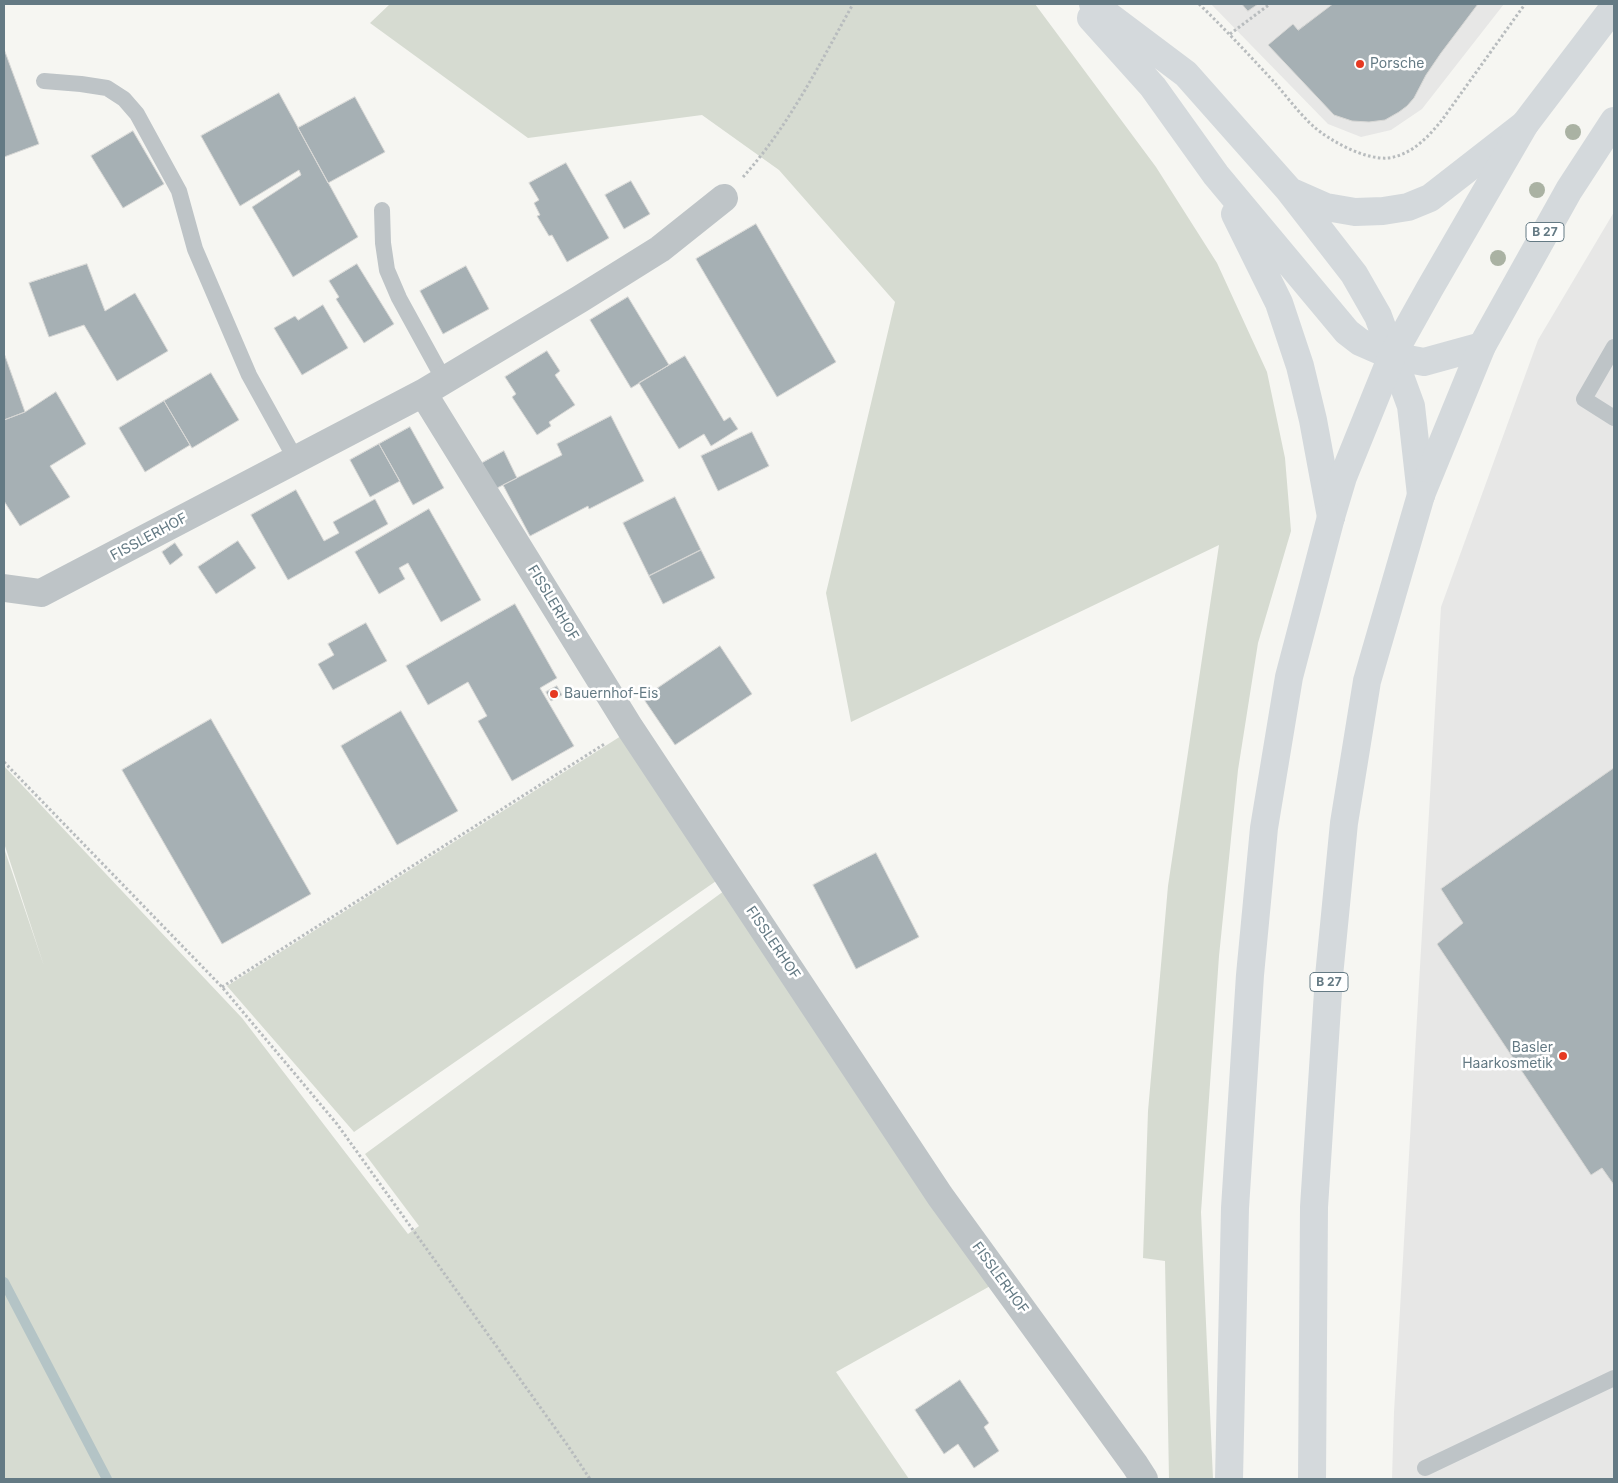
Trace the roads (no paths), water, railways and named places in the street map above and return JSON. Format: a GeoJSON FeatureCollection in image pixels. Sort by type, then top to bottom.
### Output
{"type":"FeatureCollection","features":[{"type":"Feature","properties":{"kind":"main road"},"geometry":{"type":"LineString","coordinates":[[1079,4],[1154,87],[1216,175],[1347,332],[1360,342],[1392,356],[1424,362],[1482,346]]}},
{"type":"Feature","properties":{"kind":"main road"},"geometry":{"type":"LineString","coordinates":[[1093,4],[1186,74],[1288,189],[1354,274],[1378,316],[1392,356]]}},
{"type":"Feature","properties":{"kind":"main road"},"geometry":{"type":"LineString","coordinates":[[1229,1479],[1235,1208],[1250,975],[1264,828],[1289,677],[1331,516],[1343,477],[1392,356],[1525,124],[1614,7]]}},
{"type":"Feature","properties":{"kind":"main road","name":"B 27"},"geometry":{"type":"LineString","coordinates":[[1312,1479],[1314,1207],[1329,976],[1344,823],[1367,681],[1421,495],[1482,346],[1569,190],[1614,122]]}},
{"type":"Feature","properties":{"kind":"main road"},"geometry":{"type":"LineString","coordinates":[[1288,189],[1326,207],[1355,212],[1408,208],[1430,198],[1525,124]]}},
{"type":"Feature","properties":{"kind":"main road"},"geometry":{"type":"LineString","coordinates":[[1216,175],[1279,303],[1300,366],[1313,420],[1331,516]]}},
{"type":"Feature","properties":{"kind":"main road","name":"B 27"},"geometry":{"type":"LineString","coordinates":[[1392,356],[1411,406],[1421,495]]}},
{"type":"Feature","properties":{"kind":"street","name":"FISSLERHOF"},"geometry":{"type":"LineString","coordinates":[[4,588],[41,593],[434,387],[660,249],[724,198]]}},
{"type":"Feature","properties":{"kind":"street","name":"FISSLERHOF"},"geometry":{"type":"LineString","coordinates":[[434,387],[630,728],[940,1196],[1136,1465],[1144,1479]]}},
{"type":"Feature","properties":{"kind":"lane"},"geometry":{"type":"LineString","coordinates":[[44,81],[107,88],[124,99],[137,114],[179,191],[195,249],[249,375],[296,460]]}},
{"type":"Feature","properties":{"kind":"lane"},"geometry":{"type":"LineString","coordinates":[[382,210],[383,243],[387,270],[434,387]]}},
{"type":"Feature","properties":{"kind":"lane"},"geometry":{"type":"LineString","coordinates":[[1614,347],[1584,399],[1614,418]]}},
{"type":"Feature","properties":{"kind":"lane"},"geometry":{"type":"LineString","coordinates":[[1424,1468],[1614,1378]]}},
{"type":"Feature","properties":{"kind":"waterway"},"geometry":{"type":"LineString","coordinates":[[4,1282],[107,1479]]}},
{"type":"Feature","properties":{"kind":"place","name":"Porsche"},"geometry":{"type":"Point","coordinates":[1360,64]}},
{"type":"Feature","properties":{"kind":"place","name":"Bauernhof-Eis"},"geometry":{"type":"Point","coordinates":[554,694]}},
{"type":"Feature","properties":{"kind":"place","name":"Basler Haarkosmetik"},"geometry":{"type":"Point","coordinates":[1563,1056]}}]}
